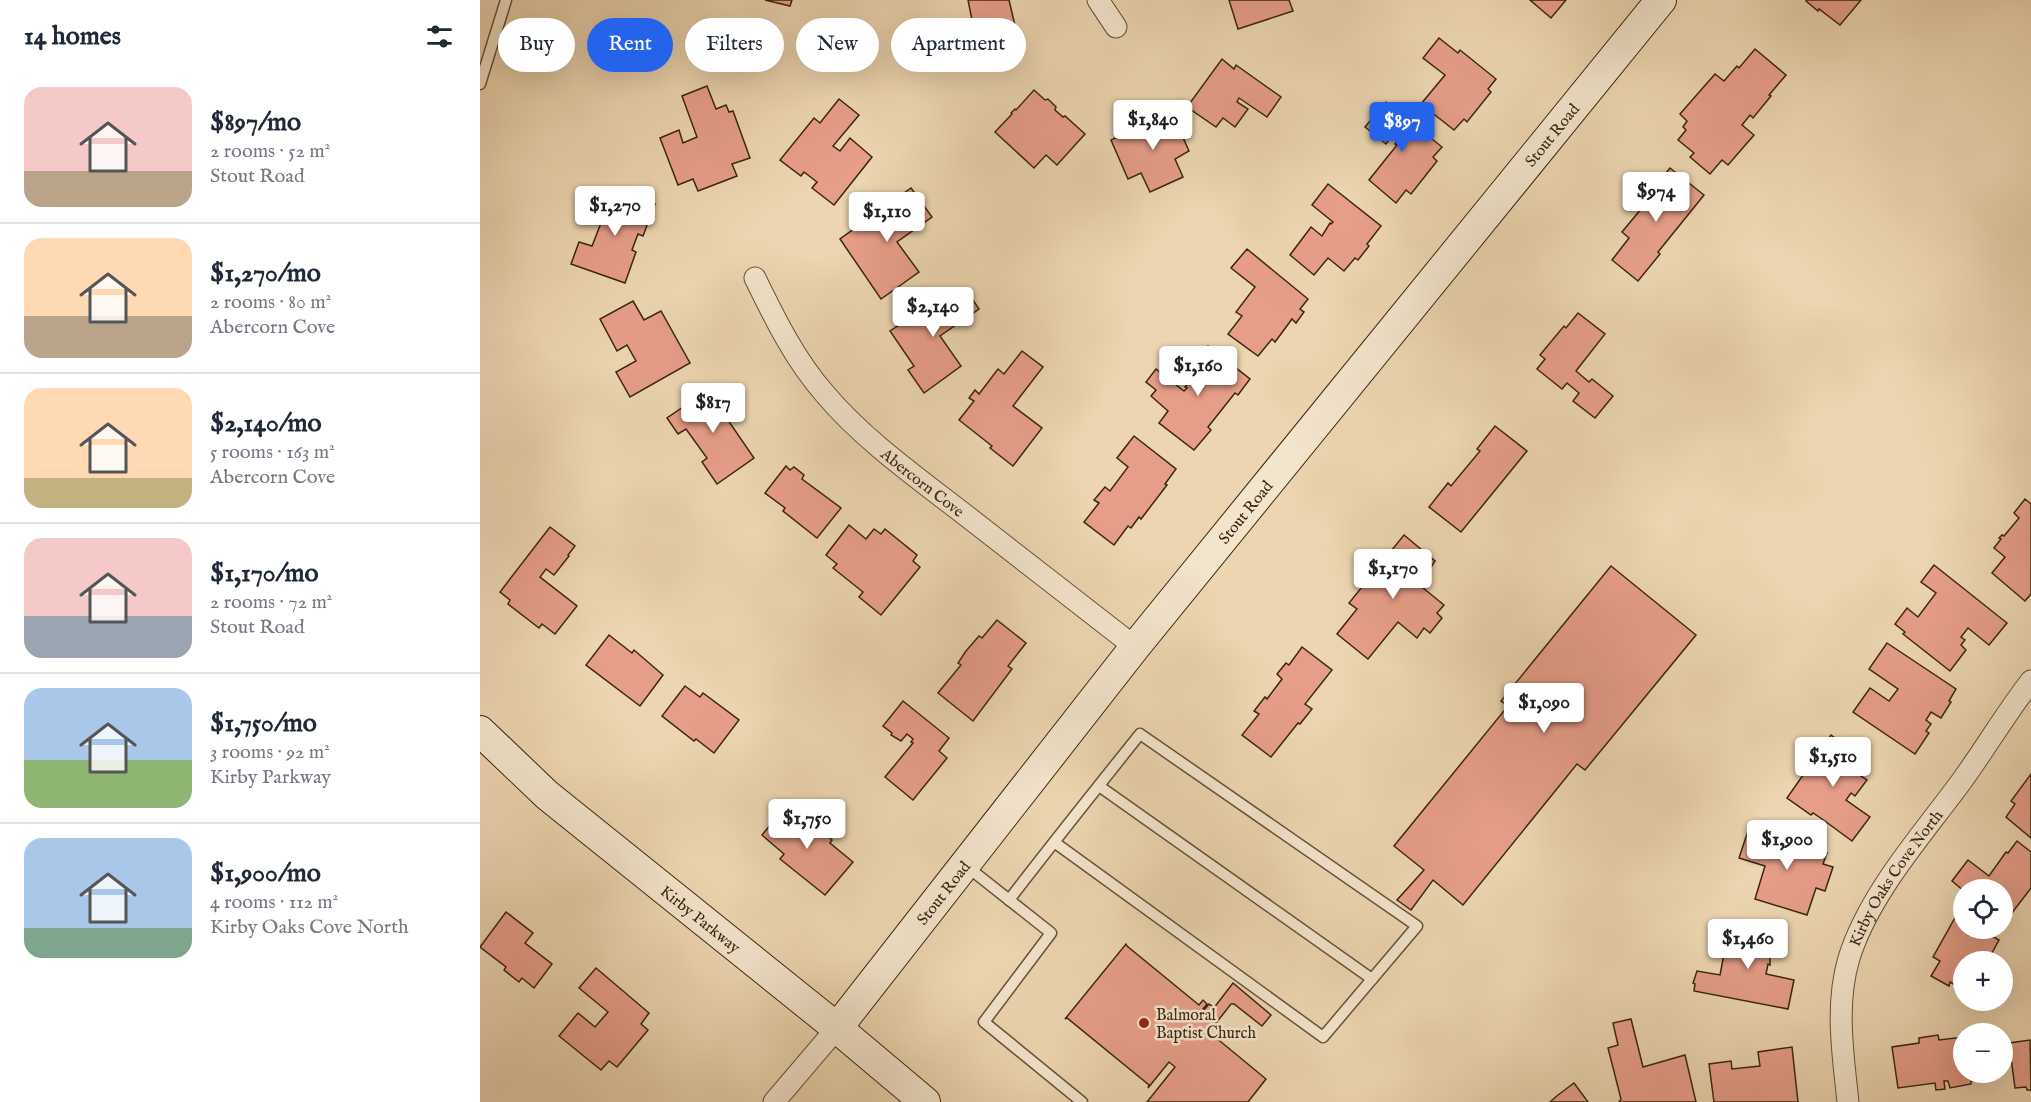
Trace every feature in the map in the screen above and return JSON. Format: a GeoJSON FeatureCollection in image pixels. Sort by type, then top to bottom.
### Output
{"type":"FeatureCollection","features":[{"type":"Feature","properties":{"kind":"street"},"geometry":{"type":"LineString","coordinates":[[1098,0],[1116,27]]}},
{"type":"Feature","properties":{"kind":"street","name":"Stout Road"},"geometry":{"type":"LineString","coordinates":[[837,1028],[1135,647],[1660,0]]}},
{"type":"Feature","properties":{"kind":"street","name":"Abercorn Cove"},"geometry":{"type":"LineString","coordinates":[[755,278],[775,320],[797,357],[825,394],[855,425],[933,490],[1135,647]]}},
{"type":"Feature","properties":{"kind":"street","name":"Kirby Oaks Cove North"},"geometry":{"type":"LineString","coordinates":[[1848,1102],[1841,1017],[1849,959],[1859,932],[1903,860],[2031,681]]}},
{"type":"Feature","properties":{"kind":"street","name":"Kirby Parkway"},"geometry":{"type":"LineString","coordinates":[[480,731],[547,795],[837,1028],[925,1102]]}},
{"type":"Feature","properties":{"kind":"street"},"geometry":{"type":"LineString","coordinates":[[774,1102],[837,1028]]}},
{"type":"Feature","properties":{"kind":"lane"},"geometry":{"type":"LineString","coordinates":[[480,84],[506,0]]}},
{"type":"Feature","properties":{"kind":"lane"},"geometry":{"type":"LineString","coordinates":[[1009,900],[1054,842],[1140,734],[1417,926],[1323,1037],[1054,842]]}},
{"type":"Feature","properties":{"kind":"lane"},"geometry":{"type":"LineString","coordinates":[[1099,786],[1372,979]]}},
{"type":"Feature","properties":{"kind":"lane"},"geometry":{"type":"LineString","coordinates":[[964,865],[1051,933],[984,1022],[1082,1102]]}},
{"type":"Feature","properties":{"kind":"building"},"geometry":{"type":"Polygon","coordinates":[[[765,0],[792,0],[790,6],[765,0]]]}},
{"type":"Feature","properties":{"kind":"building"},"geometry":{"type":"Polygon","coordinates":[[[968,0],[1009,0],[1013,18],[972,18],[968,0]]]}},
{"type":"Feature","properties":{"kind":"building"},"geometry":{"type":"Polygon","coordinates":[[[1229,0],[1289,0],[1293,11],[1238,29],[1229,0]]]}},
{"type":"Feature","properties":{"kind":"building"},"geometry":{"type":"Polygon","coordinates":[[[1530,0],[1566,0],[1551,18],[1530,0]]]}},
{"type":"Feature","properties":{"kind":"building"},"geometry":{"type":"Polygon","coordinates":[[[1807,0],[1861,0],[1840,25],[1819,9],[1818,11],[1807,0]]]}},
{"type":"Feature","properties":{"kind":"building"},"geometry":{"type":"Polygon","coordinates":[[[1439,38],[1458,53],[1460,50],[1496,79],[1488,89],[1491,92],[1467,122],[1464,119],[1454,130],[1421,104],[1445,75],[1423,58],[1439,38]]]}},
{"type":"Feature","properties":{"kind":"building"},"geometry":{"type":"Polygon","coordinates":[[[1755,49],[1786,75],[1753,118],[1750,115],[1742,125],[1754,135],[1728,165],[1722,160],[1710,174],[1690,157],[1694,153],[1678,140],[1686,130],[1683,127],[1687,121],[1680,114],[1715,74],[1724,81],[1755,49]]]}},
{"type":"Feature","properties":{"kind":"building"},"geometry":{"type":"Polygon","coordinates":[[[1222,59],[1234,69],[1236,65],[1281,97],[1267,117],[1239,98],[1237,102],[1248,109],[1235,127],[1223,118],[1216,127],[1187,107],[1222,59]]]}},
{"type":"Feature","properties":{"kind":"building"},"geometry":{"type":"Polygon","coordinates":[[[707,86],[716,109],[726,105],[729,112],[733,111],[750,158],[732,164],[737,176],[698,191],[693,179],[678,185],[660,138],[679,130],[683,143],[697,137],[682,96],[707,86]]]}},
{"type":"Feature","properties":{"kind":"building"},"geometry":{"type":"Polygon","coordinates":[[[1034,90],[1045,100],[1048,99],[1056,107],[1055,110],[1085,134],[1057,165],[1046,155],[1034,168],[995,132],[1034,90]]]}},
{"type":"Feature","properties":{"kind":"building"},"geometry":{"type":"Polygon","coordinates":[[[839,99],[859,115],[833,146],[840,151],[850,138],[872,157],[834,205],[812,188],[817,182],[804,172],[801,176],[780,160],[814,118],[820,123],[839,99]]]}},
{"type":"Feature","properties":{"kind":"building"},"geometry":{"type":"Polygon","coordinates":[[[1386,102],[1442,147],[1433,157],[1437,161],[1411,194],[1406,190],[1396,203],[1369,180],[1397,145],[1395,144],[1397,141],[1391,137],[1386,144],[1365,127],[1386,102]]]}},
{"type":"Feature","properties":{"kind":"building"},"geometry":{"type":"Polygon","coordinates":[[[1171,111],[1189,151],[1175,159],[1183,177],[1150,192],[1141,173],[1128,179],[1111,140],[1171,111]]]}},
{"type":"Feature","properties":{"kind":"building"},"geometry":{"type":"Polygon","coordinates":[[[1670,168],[1704,195],[1638,281],[1612,260],[1629,238],[1622,232],[1651,197],[1649,194],[1670,168]]]}},
{"type":"Feature","properties":{"kind":"building"},"geometry":{"type":"Polygon","coordinates":[[[1328,184],[1381,226],[1358,260],[1355,258],[1344,271],[1328,258],[1314,275],[1290,255],[1311,227],[1322,236],[1333,222],[1312,205],[1328,184]]]}},
{"type":"Feature","properties":{"kind":"building"},"geometry":{"type":"Polygon","coordinates":[[[911,188],[932,217],[897,242],[919,272],[881,299],[840,239],[911,188]]]}},
{"type":"Feature","properties":{"kind":"building"},"geometry":{"type":"Polygon","coordinates":[[[610,191],[655,204],[643,236],[638,234],[632,250],[636,252],[625,283],[571,264],[579,242],[592,246],[603,218],[598,216],[601,208],[604,209],[610,191]]]}},
{"type":"Feature","properties":{"kind":"building"},"geometry":{"type":"Polygon","coordinates":[[[1247,249],[1308,299],[1300,309],[1304,312],[1296,323],[1292,319],[1275,342],[1272,339],[1258,356],[1228,334],[1242,316],[1236,312],[1255,287],[1231,268],[1247,249]]]}},
{"type":"Feature","properties":{"kind":"building"},"geometry":{"type":"Polygon","coordinates":[[[965,288],[979,309],[940,336],[961,366],[924,393],[908,370],[914,366],[890,331],[902,323],[899,319],[909,312],[911,316],[938,297],[942,304],[965,288]]]}},
{"type":"Feature","properties":{"kind":"building"},"geometry":{"type":"Polygon","coordinates":[[[633,301],[644,320],[661,311],[690,363],[630,397],[616,372],[636,361],[627,345],[617,351],[600,319],[633,301]]]}},
{"type":"Feature","properties":{"kind":"building"},"geometry":{"type":"Polygon","coordinates":[[[1578,313],[1605,334],[1576,371],[1589,382],[1592,379],[1613,396],[1595,418],[1573,401],[1579,393],[1567,383],[1562,389],[1537,369],[1545,359],[1540,355],[1578,313]]]}},
{"type":"Feature","properties":{"kind":"building"},"geometry":{"type":"Polygon","coordinates":[[[1208,346],[1250,379],[1238,395],[1235,393],[1208,427],[1211,430],[1194,450],[1159,423],[1168,411],[1151,396],[1156,390],[1146,382],[1156,369],[1184,391],[1202,368],[1195,362],[1208,346]]]}},
{"type":"Feature","properties":{"kind":"building"},"geometry":{"type":"Polygon","coordinates":[[[1022,351],[1043,367],[1013,406],[1042,428],[1013,466],[959,420],[974,401],[969,398],[975,390],[979,394],[998,369],[1004,374],[1022,351]]]}},
{"type":"Feature","properties":{"kind":"building"},"geometry":{"type":"Polygon","coordinates":[[[714,386],[727,405],[721,410],[754,458],[717,484],[702,462],[707,458],[686,429],[678,434],[667,418],[714,386]]]}},
{"type":"Feature","properties":{"kind":"building"},"geometry":{"type":"Polygon","coordinates":[[[1495,426],[1527,451],[1461,532],[1429,507],[1448,483],[1451,486],[1480,451],[1477,449],[1495,426]]]}},
{"type":"Feature","properties":{"kind":"building"},"geometry":{"type":"Polygon","coordinates":[[[1134,436],[1176,469],[1165,484],[1167,485],[1141,519],[1139,517],[1131,528],[1128,526],[1114,545],[1084,522],[1099,503],[1094,500],[1105,487],[1110,491],[1128,467],[1117,458],[1134,436]]]}},
{"type":"Feature","properties":{"kind":"building"},"geometry":{"type":"Polygon","coordinates":[[[786,466],[790,470],[794,467],[804,475],[802,479],[841,508],[817,538],[783,511],[785,508],[765,493],[786,466]]]}},
{"type":"Feature","properties":{"kind":"building"},"geometry":{"type":"Polygon","coordinates":[[[2025,499],[2031,504],[2031,594],[2025,601],[1992,573],[2005,557],[1994,548],[2001,539],[1999,538],[2004,536],[2019,518],[2014,513],[2025,499]]]}},
{"type":"Feature","properties":{"kind":"building"},"geometry":{"type":"Polygon","coordinates":[[[849,525],[866,539],[874,529],[881,534],[885,529],[917,555],[913,561],[920,567],[881,615],[859,597],[863,592],[833,568],[837,564],[826,555],[849,525]]]}},
{"type":"Feature","properties":{"kind":"building"},"geometry":{"type":"Polygon","coordinates":[[[550,527],[575,546],[554,575],[546,569],[540,577],[577,606],[555,634],[542,624],[539,628],[508,604],[510,600],[500,592],[550,527]]]}},
{"type":"Feature","properties":{"kind":"building"},"geometry":{"type":"Polygon","coordinates":[[[1404,535],[1435,561],[1417,583],[1444,605],[1437,613],[1442,618],[1430,633],[1424,628],[1417,638],[1398,622],[1368,659],[1337,634],[1357,609],[1349,603],[1404,535]]]}},
{"type":"Feature","properties":{"kind":"building"},"geometry":{"type":"Polygon","coordinates":[[[1934,565],[2007,623],[1989,645],[1968,628],[1961,637],[1965,640],[1961,645],[1966,650],[1950,671],[1903,634],[1905,632],[1895,624],[1907,608],[1918,617],[1936,593],[1921,582],[1934,565]]]}},
{"type":"Feature","properties":{"kind":"building"},"geometry":{"type":"Polygon","coordinates":[[[1611,566],[1696,635],[1585,770],[1577,764],[1463,905],[1433,880],[1411,910],[1397,900],[1424,870],[1394,846],[1508,706],[1501,701],[1611,566]]]}},
{"type":"Feature","properties":{"kind":"building"},"geometry":{"type":"Polygon","coordinates":[[[997,620],[1026,643],[1008,666],[1012,669],[973,721],[938,693],[961,665],[958,663],[966,651],[979,636],[982,638],[997,620]]]}},
{"type":"Feature","properties":{"kind":"building"},"geometry":{"type":"Polygon","coordinates":[[[609,635],[632,653],[634,650],[663,675],[640,706],[586,665],[609,635]]]}},
{"type":"Feature","properties":{"kind":"building"},"geometry":{"type":"Polygon","coordinates":[[[1887,643],[1956,689],[1941,718],[1931,712],[1926,720],[1931,724],[1926,731],[1929,733],[1915,754],[1853,712],[1870,688],[1889,701],[1898,689],[1869,669],[1887,643]]]}},
{"type":"Feature","properties":{"kind":"building"},"geometry":{"type":"Polygon","coordinates":[[[1302,647],[1332,670],[1305,704],[1312,709],[1271,757],[1242,735],[1259,714],[1254,711],[1265,697],[1267,699],[1282,679],[1277,674],[1286,663],[1289,665],[1302,647]]]}},
{"type":"Feature","properties":{"kind":"building"},"geometry":{"type":"Polygon","coordinates":[[[685,686],[700,697],[703,693],[739,720],[714,753],[696,739],[694,741],[662,716],[685,686]]]}},
{"type":"Feature","properties":{"kind":"building"},"geometry":{"type":"Polygon","coordinates":[[[903,701],[949,738],[939,751],[947,758],[913,800],[885,777],[913,743],[911,742],[913,739],[907,734],[901,741],[883,726],[903,701]]]}},
{"type":"Feature","properties":{"kind":"building"},"geometry":{"type":"Polygon","coordinates":[[[1831,735],[1870,764],[1861,776],[1867,780],[1855,796],[1851,793],[1846,800],[1870,817],[1852,841],[1813,813],[1811,815],[1787,798],[1831,735]]]}},
{"type":"Feature","properties":{"kind":"building"},"geometry":{"type":"Polygon","coordinates":[[[2031,774],[2031,838],[2006,817],[2015,804],[2011,801],[2031,774]]]}},
{"type":"Feature","properties":{"kind":"building"},"geometry":{"type":"Polygon","coordinates":[[[786,806],[827,835],[832,840],[830,843],[853,862],[825,895],[780,859],[784,854],[762,835],[786,806]]]}},
{"type":"Feature","properties":{"kind":"building"},"geometry":{"type":"Polygon","coordinates":[[[1749,828],[1800,845],[1803,842],[1827,853],[1823,864],[1833,867],[1825,891],[1816,888],[1807,915],[1755,899],[1765,866],[1739,858],[1749,828]]]}},
{"type":"Feature","properties":{"kind":"building"},"geometry":{"type":"Polygon","coordinates":[[[2017,841],[2031,852],[2031,888],[2013,912],[2013,879],[1954,879],[1968,860],[1989,876],[2006,852],[2008,853],[2017,841]]]}},
{"type":"Feature","properties":{"kind":"building"},"geometry":{"type":"Polygon","coordinates":[[[506,912],[533,933],[525,943],[552,964],[534,988],[522,978],[519,982],[504,970],[506,967],[480,947],[506,912]]]}},
{"type":"Feature","properties":{"kind":"building"},"geometry":{"type":"Polygon","coordinates":[[[1740,921],[1772,927],[1771,935],[1774,936],[1772,946],[1776,947],[1774,955],[1770,955],[1770,965],[1768,964],[1766,974],[1794,980],[1788,1009],[1694,991],[1695,984],[1693,983],[1697,971],[1720,975],[1729,928],[1738,929],[1740,921]]]}},
{"type":"Feature","properties":{"kind":"building"},"geometry":{"type":"Polygon","coordinates":[[[1953,921],[1953,939],[1999,940],[1993,951],[1953,951],[1953,984],[1950,982],[1949,986],[1931,976],[1940,961],[1933,957],[1953,921]]]}},
{"type":"Feature","properties":{"kind":"building","name":"Balmoral Baptist Church"},"geometry":{"type":"Polygon","coordinates":[[[1126,944],[1199,1005],[1203,1000],[1207,1004],[1204,1010],[1209,1004],[1213,1007],[1210,1013],[1233,983],[1271,1015],[1262,1026],[1231,1004],[1209,1032],[1266,1079],[1248,1102],[1147,1102],[1175,1067],[1169,1062],[1148,1088],[1149,1085],[1067,1018],[1065,1019],[1126,944]]]}},
{"type":"Feature","properties":{"kind":"building"},"geometry":{"type":"Polygon","coordinates":[[[596,968],[649,1013],[641,1024],[648,1030],[617,1067],[609,1061],[601,1070],[559,1036],[578,1013],[595,1027],[608,1012],[579,988],[596,968]]]}},
{"type":"Feature","properties":{"kind":"building"},"geometry":{"type":"Polygon","coordinates":[[[1631,1019],[1643,1067],[1685,1055],[1696,1102],[1619,1102],[1621,1099],[1608,1048],[1618,1045],[1613,1023],[1631,1019]]]}},
{"type":"Feature","properties":{"kind":"building"},"geometry":{"type":"Polygon","coordinates":[[[1938,1035],[1939,1040],[1953,1038],[1953,1083],[1971,1084],[1950,1088],[1948,1081],[1944,1081],[1945,1089],[1936,1090],[1935,1083],[1898,1088],[1892,1047],[1919,1043],[1919,1038],[1938,1035]]]}},
{"type":"Feature","properties":{"kind":"building"},"geometry":{"type":"Polygon","coordinates":[[[2030,1040],[2031,1090],[2027,1090],[2026,1087],[2015,1088],[2013,1042],[2030,1040]]]}},
{"type":"Feature","properties":{"kind":"building"},"geometry":{"type":"Polygon","coordinates":[[[1792,1047],[1798,1102],[1714,1102],[1709,1064],[1731,1061],[1732,1069],[1760,1066],[1758,1052],[1792,1047]]]}},
{"type":"Feature","properties":{"kind":"building"},"geometry":{"type":"Polygon","coordinates":[[[1574,1083],[1588,1102],[1550,1102],[1558,1095],[1574,1083]]]}},
{"type":"Feature","properties":{"kind":"place","name":"Balmoral Baptist Church"},"geometry":{"type":"Point","coordinates":[1144,1023]}}]}
